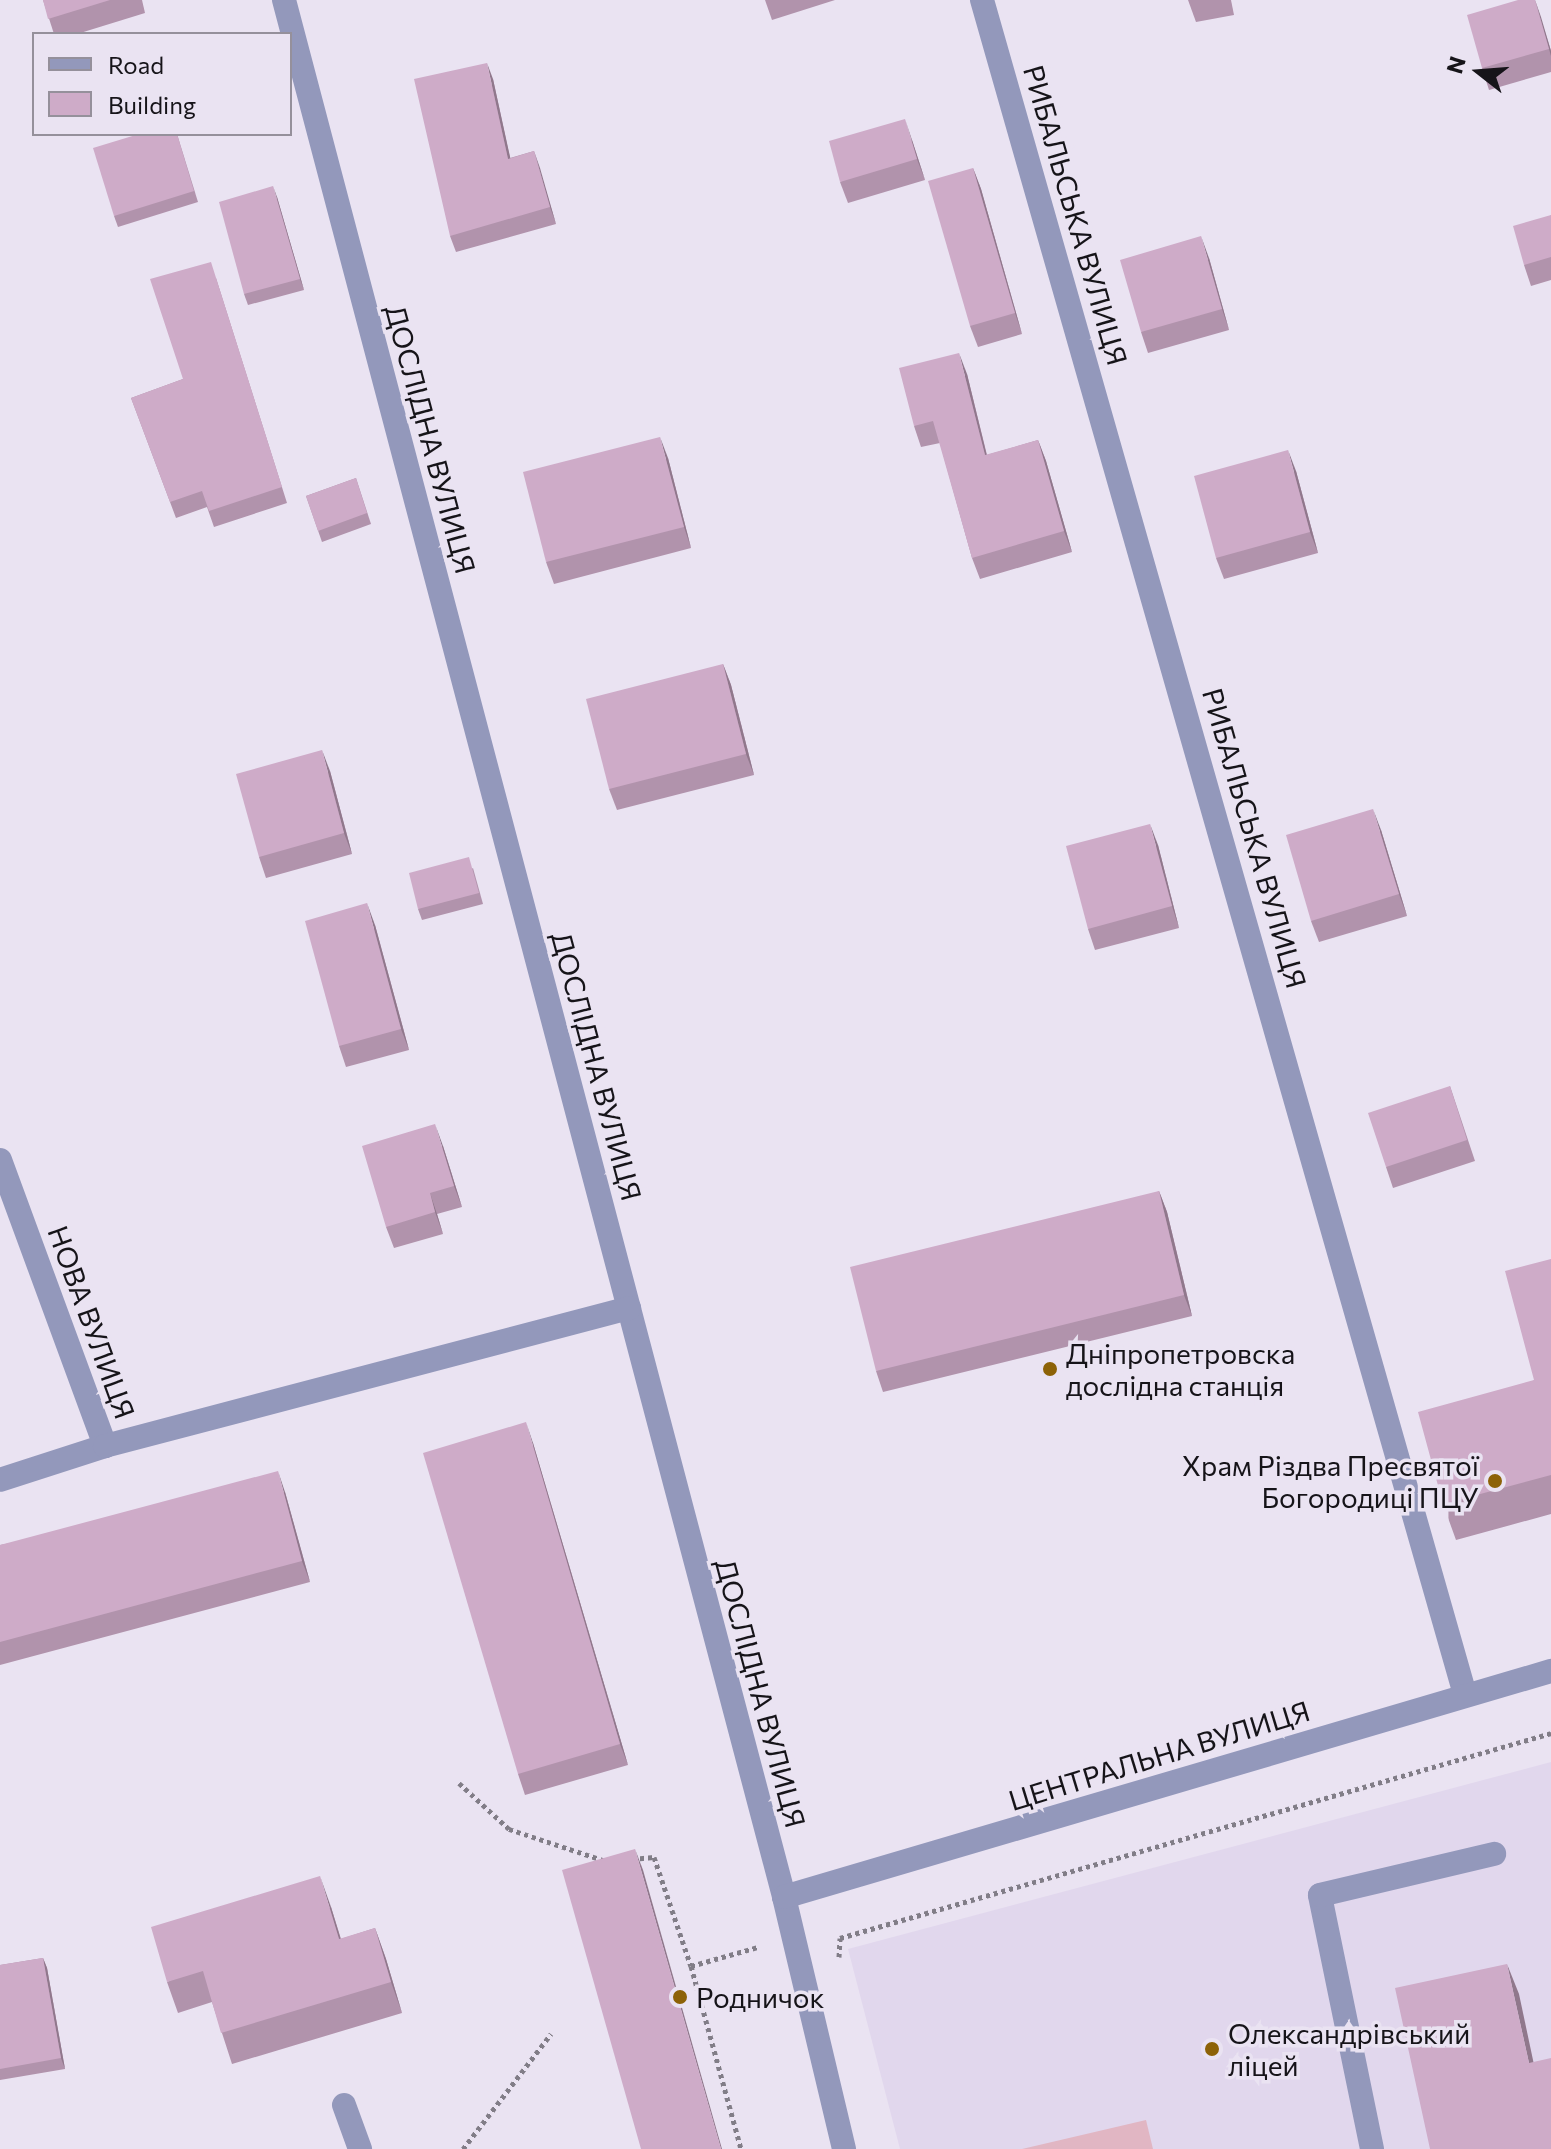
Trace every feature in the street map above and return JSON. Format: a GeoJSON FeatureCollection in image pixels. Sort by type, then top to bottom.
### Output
{"type":"FeatureCollection","features":[{"type":"Feature","properties":{"kind":"street","name":"ДОСЛІДНА ВУЛИЦЯ"},"geometry":{"type":"LineString","coordinates":[[284,0],[784,1897],[844,2149]]}},
{"type":"Feature","properties":{"kind":"street","name":"РИБАЛЬСЬКА ВУЛИЦЯ"},"geometry":{"type":"LineString","coordinates":[[982,0],[1465,1694]]}},
{"type":"Feature","properties":{"kind":"street","name":"НОВА ВУЛИЦЯ"},"geometry":{"type":"LineString","coordinates":[[0,1160],[105,1446],[0,1480]]}},
{"type":"Feature","properties":{"kind":"street"},"geometry":{"type":"LineString","coordinates":[[105,1446],[629,1308]]}},
{"type":"Feature","properties":{"kind":"street","name":"ЦЕНТРАЛЬНА ВУЛИЦЯ"},"geometry":{"type":"LineString","coordinates":[[784,1897],[1551,1671]]}},
{"type":"Feature","properties":{"kind":"street"},"geometry":{"type":"LineString","coordinates":[[1372,2149],[1320,1895],[1494,1854]]}},
{"type":"Feature","properties":{"kind":"street"},"geometry":{"type":"LineString","coordinates":[[344,2105],[360,2149]]}},
{"type":"Feature","properties":{"kind":"path"},"geometry":{"type":"LineString","coordinates":[[838,1968],[840,1938],[1551,1733]]}},
{"type":"Feature","properties":{"kind":"path"},"geometry":{"type":"LineString","coordinates":[[459,1783],[509,1829],[607,1861]]}},
{"type":"Feature","properties":{"kind":"path"},"geometry":{"type":"LineString","coordinates":[[622,1860],[654,1857],[691,1966],[741,2149]]}},
{"type":"Feature","properties":{"kind":"path"},"geometry":{"type":"LineString","coordinates":[[691,1966],[794,1937]]}},
{"type":"Feature","properties":{"kind":"path"},"geometry":{"type":"LineString","coordinates":[[463,2149],[551,2034]]}},
{"type":"Feature","properties":{"kind":"shaded area","name":"Олександрівський ліцей"},"geometry":{"type":"Polygon","coordinates":[[[1551,1762],[1551,2149],[900,2149],[848,1949],[1551,1762]]]}},
{"type":"Feature","properties":{"kind":"shaded area"},"geometry":{"type":"Polygon","coordinates":[[[1146,2120],[1153,2149],[1022,2149],[1146,2120]]]}},
{"type":"Feature","properties":{"kind":"building"},"geometry":{"type":"Polygon","coordinates":[[[43,0],[110,0],[48,19],[43,0]]]}},
{"type":"Feature","properties":{"kind":"building"},"geometry":{"type":"Polygon","coordinates":[[[1518,0],[1535,0],[1549,49],[1482,68],[1467,15],[1518,0]]]}},
{"type":"Feature","properties":{"kind":"building"},"geometry":{"type":"Polygon","coordinates":[[[487,63],[508,159],[534,151],[550,207],[450,236],[414,79],[487,63]]]}},
{"type":"Feature","properties":{"kind":"building"},"geometry":{"type":"Polygon","coordinates":[[[905,119],[917,159],[840,182],[829,141],[905,119]]]}},
{"type":"Feature","properties":{"kind":"building"},"geometry":{"type":"Polygon","coordinates":[[[132,136],[178,136],[194,191],[114,216],[93,148],[132,136]]]}},
{"type":"Feature","properties":{"kind":"building"},"geometry":{"type":"Polygon","coordinates":[[[973,168],[1015,313],[970,326],[928,181],[973,168]]]}},
{"type":"Feature","properties":{"kind":"building"},"geometry":{"type":"Polygon","coordinates":[[[273,186],[300,279],[244,294],[219,202],[273,186]]]}},
{"type":"Feature","properties":{"kind":"building"},"geometry":{"type":"Polygon","coordinates":[[[1551,215],[1551,257],[1524,265],[1513,226],[1551,215]]]}},
{"type":"Feature","properties":{"kind":"building"},"geometry":{"type":"Polygon","coordinates":[[[1201,236],[1222,309],[1141,332],[1120,260],[1201,236]]]}},
{"type":"Feature","properties":{"kind":"building"},"geometry":{"type":"Polygon","coordinates":[[[211,262],[282,487],[209,511],[202,491],[170,502],[131,398],[183,379],[150,279],[211,262]]]}},
{"type":"Feature","properties":{"kind":"building"},"geometry":{"type":"Polygon","coordinates":[[[959,353],[985,455],[1038,440],[1064,531],[972,558],[933,421],[914,426],[899,368],[959,353]]]}},
{"type":"Feature","properties":{"kind":"building"},"geometry":{"type":"Polygon","coordinates":[[[660,437],[684,527],[546,562],[523,472],[660,437]]]}},
{"type":"Feature","properties":{"kind":"building"},"geometry":{"type":"Polygon","coordinates":[[[1288,450],[1310,532],[1216,558],[1194,476],[1288,450]]]}},
{"type":"Feature","properties":{"kind":"building"},"geometry":{"type":"Polygon","coordinates":[[[356,478],[367,513],[318,531],[306,496],[356,478]]]}},
{"type":"Feature","properties":{"kind":"building"},"geometry":{"type":"Polygon","coordinates":[[[723,664],[746,754],[609,789],[586,699],[723,664]]]}},
{"type":"Feature","properties":{"kind":"building"},"geometry":{"type":"Polygon","coordinates":[[[322,750],[344,833],[259,857],[236,774],[322,750]]]}},
{"type":"Feature","properties":{"kind":"building"},"geometry":{"type":"Polygon","coordinates":[[[1373,809],[1399,894],[1311,921],[1286,835],[1373,809]]]}},
{"type":"Feature","properties":{"kind":"building"},"geometry":{"type":"Polygon","coordinates":[[[1150,824],[1172,906],[1088,929],[1066,846],[1150,824]]]}},
{"type":"Feature","properties":{"kind":"building"},"geometry":{"type":"Polygon","coordinates":[[[469,857],[479,893],[418,909],[409,873],[469,857]]]}},
{"type":"Feature","properties":{"kind":"building"},"geometry":{"type":"Polygon","coordinates":[[[367,903],[401,1029],[339,1046],[305,921],[367,903]]]}},
{"type":"Feature","properties":{"kind":"building"},"geometry":{"type":"Polygon","coordinates":[[[1450,1086],[1467,1140],[1386,1167],[1368,1113],[1450,1086]]]}},
{"type":"Feature","properties":{"kind":"building"},"geometry":{"type":"Polygon","coordinates":[[[435,1124],[454,1186],[430,1193],[435,1212],[386,1227],[362,1146],[435,1124]]]}},
{"type":"Feature","properties":{"kind":"building"},"geometry":{"type":"Polygon","coordinates":[[[1159,1191],[1184,1295],[876,1371],[850,1267],[1159,1191]]]}},
{"type":"Feature","properties":{"kind":"building"},"geometry":{"type":"Polygon","coordinates":[[[1551,1259],[1551,1475],[1443,1504],[1418,1412],[1534,1380],[1505,1271],[1551,1259]]]}},
{"type":"Feature","properties":{"kind":"building"},"geometry":{"type":"Polygon","coordinates":[[[526,1422],[620,1744],[518,1774],[423,1453],[526,1422]]]}},
{"type":"Feature","properties":{"kind":"building"},"geometry":{"type":"Polygon","coordinates":[[[278,1471],[302,1561],[0,1642],[0,1545],[278,1471]]]}},
{"type":"Feature","properties":{"kind":"building"},"geometry":{"type":"Polygon","coordinates":[[[635,1849],[721,2149],[641,2149],[562,1870],[635,1849]]]}},
{"type":"Feature","properties":{"kind":"building"},"geometry":{"type":"Polygon","coordinates":[[[320,1876],[339,1939],[375,1928],[391,1982],[221,2033],[203,1971],[167,1982],[151,1927],[320,1876]]]}},
{"type":"Feature","properties":{"kind":"building"},"geometry":{"type":"Polygon","coordinates":[[[43,1958],[61,2058],[0,2069],[0,1965],[43,1958]]]}},
{"type":"Feature","properties":{"kind":"building"},"geometry":{"type":"Polygon","coordinates":[[[1507,1964],[1529,2063],[1551,2058],[1551,2149],[1430,2149],[1395,1988],[1507,1964]]]}},
{"type":"Feature","properties":{"kind":"place","name":"Дніпропетровска дослідна станція"},"geometry":{"type":"Point","coordinates":[1050,1369]}},
{"type":"Feature","properties":{"kind":"place","name":"Храм Різдва Пресвятої Богородиці ПЦУ"},"geometry":{"type":"Point","coordinates":[1495,1481]}},
{"type":"Feature","properties":{"kind":"place","name":"Родничок"},"geometry":{"type":"Point","coordinates":[680,1997]}},
{"type":"Feature","properties":{"kind":"place","name":"Олександрівський ліцей"},"geometry":{"type":"Point","coordinates":[1212,2049]}}]}
